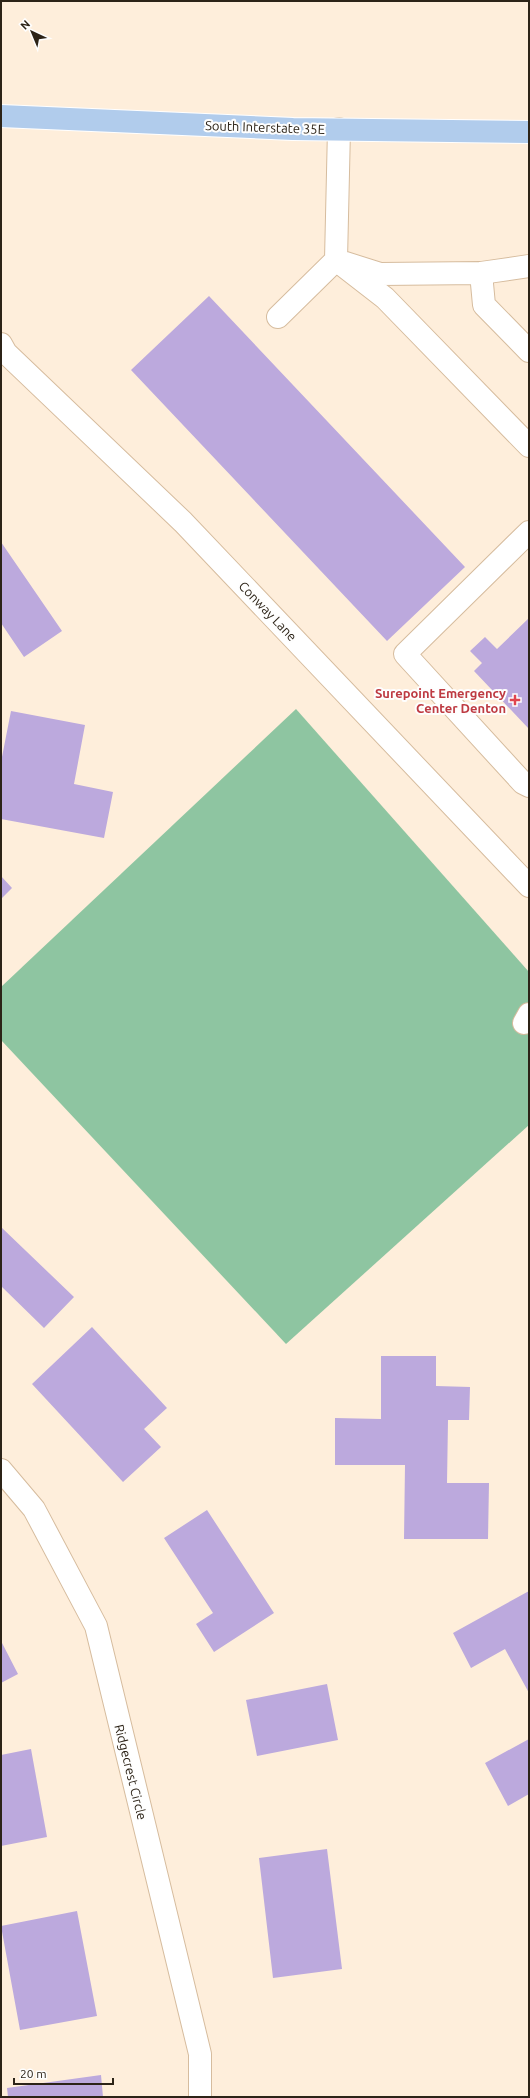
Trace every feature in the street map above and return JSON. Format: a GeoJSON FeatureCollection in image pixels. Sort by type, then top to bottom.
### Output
{"type":"FeatureCollection","features":[{"type":"Feature","properties":{"kind":"main road","name":"South Interstate 35E"},"geometry":{"type":"LineString","coordinates":[[1,116],[285,129],[529,132]]}},
{"type":"Feature","properties":{"kind":"street"},"geometry":{"type":"LineString","coordinates":[[278,317],[336,260],[339,129]]}},
{"type":"Feature","properties":{"kind":"street"},"geometry":{"type":"LineString","coordinates":[[336,260],[380,274],[481,273],[529,266]]}},
{"type":"Feature","properties":{"kind":"street"},"geometry":{"type":"LineString","coordinates":[[336,260],[385,298],[529,446]]}},
{"type":"Feature","properties":{"kind":"street"},"geometry":{"type":"LineString","coordinates":[[481,273],[484,305],[529,352]]}},
{"type":"Feature","properties":{"kind":"street","name":"Conway Lane"},"geometry":{"type":"LineString","coordinates":[[1,344],[6,353],[183,522],[529,886]]}},
{"type":"Feature","properties":{"kind":"street"},"geometry":{"type":"LineString","coordinates":[[529,532],[405,654],[523,783],[529,786]]}},
{"type":"Feature","properties":{"kind":"street","name":"Ridgecrest Circle"},"geometry":{"type":"LineString","coordinates":[[1,1470],[34,1509],[96,1626],[200,2054],[200,2097]]}},
{"type":"Feature","properties":{"kind":"green space"},"geometry":{"type":"Polygon","coordinates":[[[296,709],[529,972],[529,1125],[286,1344],[1,1040],[1,987],[296,709]]]}},
{"type":"Feature","properties":{"kind":"building"},"geometry":{"type":"Polygon","coordinates":[[[209,296],[465,567],[387,641],[131,370],[209,296]]]}},
{"type":"Feature","properties":{"kind":"building"},"geometry":{"type":"Polygon","coordinates":[[[1,542],[62,631],[24,657],[1,623],[1,542]]]}},
{"type":"Feature","properties":{"kind":"building","name":"Surepoint Emergency Center Denton"},"geometry":{"type":"Polygon","coordinates":[[[529,618],[529,729],[474,671],[482,663],[470,651],[485,637],[497,649],[529,618]]]}},
{"type":"Feature","properties":{"kind":"building"},"geometry":{"type":"Polygon","coordinates":[[[11,711],[85,725],[74,784],[113,792],[104,838],[1,819],[1,762],[11,711]]]}},
{"type":"Feature","properties":{"kind":"building"},"geometry":{"type":"Polygon","coordinates":[[[1,876],[12,888],[1,899],[1,876]]]}},
{"type":"Feature","properties":{"kind":"building"},"geometry":{"type":"Polygon","coordinates":[[[1,1227],[74,1297],[44,1328],[1,1286],[1,1227]]]}},
{"type":"Feature","properties":{"kind":"building"},"geometry":{"type":"Polygon","coordinates":[[[92,1327],[167,1408],[144,1429],[161,1447],[123,1482],[32,1384],[92,1327]]]}},
{"type":"Feature","properties":{"kind":"building"},"geometry":{"type":"Polygon","coordinates":[[[381,1356],[436,1356],[436,1386],[470,1387],[469,1420],[448,1420],[447,1483],[489,1483],[488,1539],[404,1539],[405,1465],[335,1465],[335,1418],[381,1419],[381,1356]]]}},
{"type":"Feature","properties":{"kind":"building"},"geometry":{"type":"Polygon","coordinates":[[[207,1510],[274,1613],[214,1652],[196,1624],[213,1613],[164,1538],[207,1510]]]}},
{"type":"Feature","properties":{"kind":"building"},"geometry":{"type":"Polygon","coordinates":[[[529,1591],[529,1693],[505,1649],[471,1668],[453,1633],[529,1591]]]}},
{"type":"Feature","properties":{"kind":"building"},"geometry":{"type":"Polygon","coordinates":[[[1,1641],[18,1674],[1,1683],[1,1641]]]}},
{"type":"Feature","properties":{"kind":"building"},"geometry":{"type":"Polygon","coordinates":[[[327,1684],[338,1740],[257,1756],[246,1700],[327,1684]]]}},
{"type":"Feature","properties":{"kind":"building"},"geometry":{"type":"Polygon","coordinates":[[[529,1739],[529,1794],[508,1806],[485,1763],[529,1739]]]}},
{"type":"Feature","properties":{"kind":"building"},"geometry":{"type":"Polygon","coordinates":[[[31,1749],[47,1837],[1,1846],[1,1755],[31,1749]]]}},
{"type":"Feature","properties":{"kind":"building"},"geometry":{"type":"Polygon","coordinates":[[[327,1849],[342,1969],[273,1978],[259,1858],[327,1849]]]}},
{"type":"Feature","properties":{"kind":"building"},"geometry":{"type":"Polygon","coordinates":[[[77,1911],[97,2016],[20,2030],[1,1926],[77,1911]]]}},
{"type":"Feature","properties":{"kind":"building"},"geometry":{"type":"Polygon","coordinates":[[[101,2075],[103,2097],[8,2097],[7,2088],[101,2075]]]}},
{"type":"Feature","properties":{"kind":"place","name":"Surepoint Emergency Center Denton"},"geometry":{"type":"Point","coordinates":[515,700]}}]}
